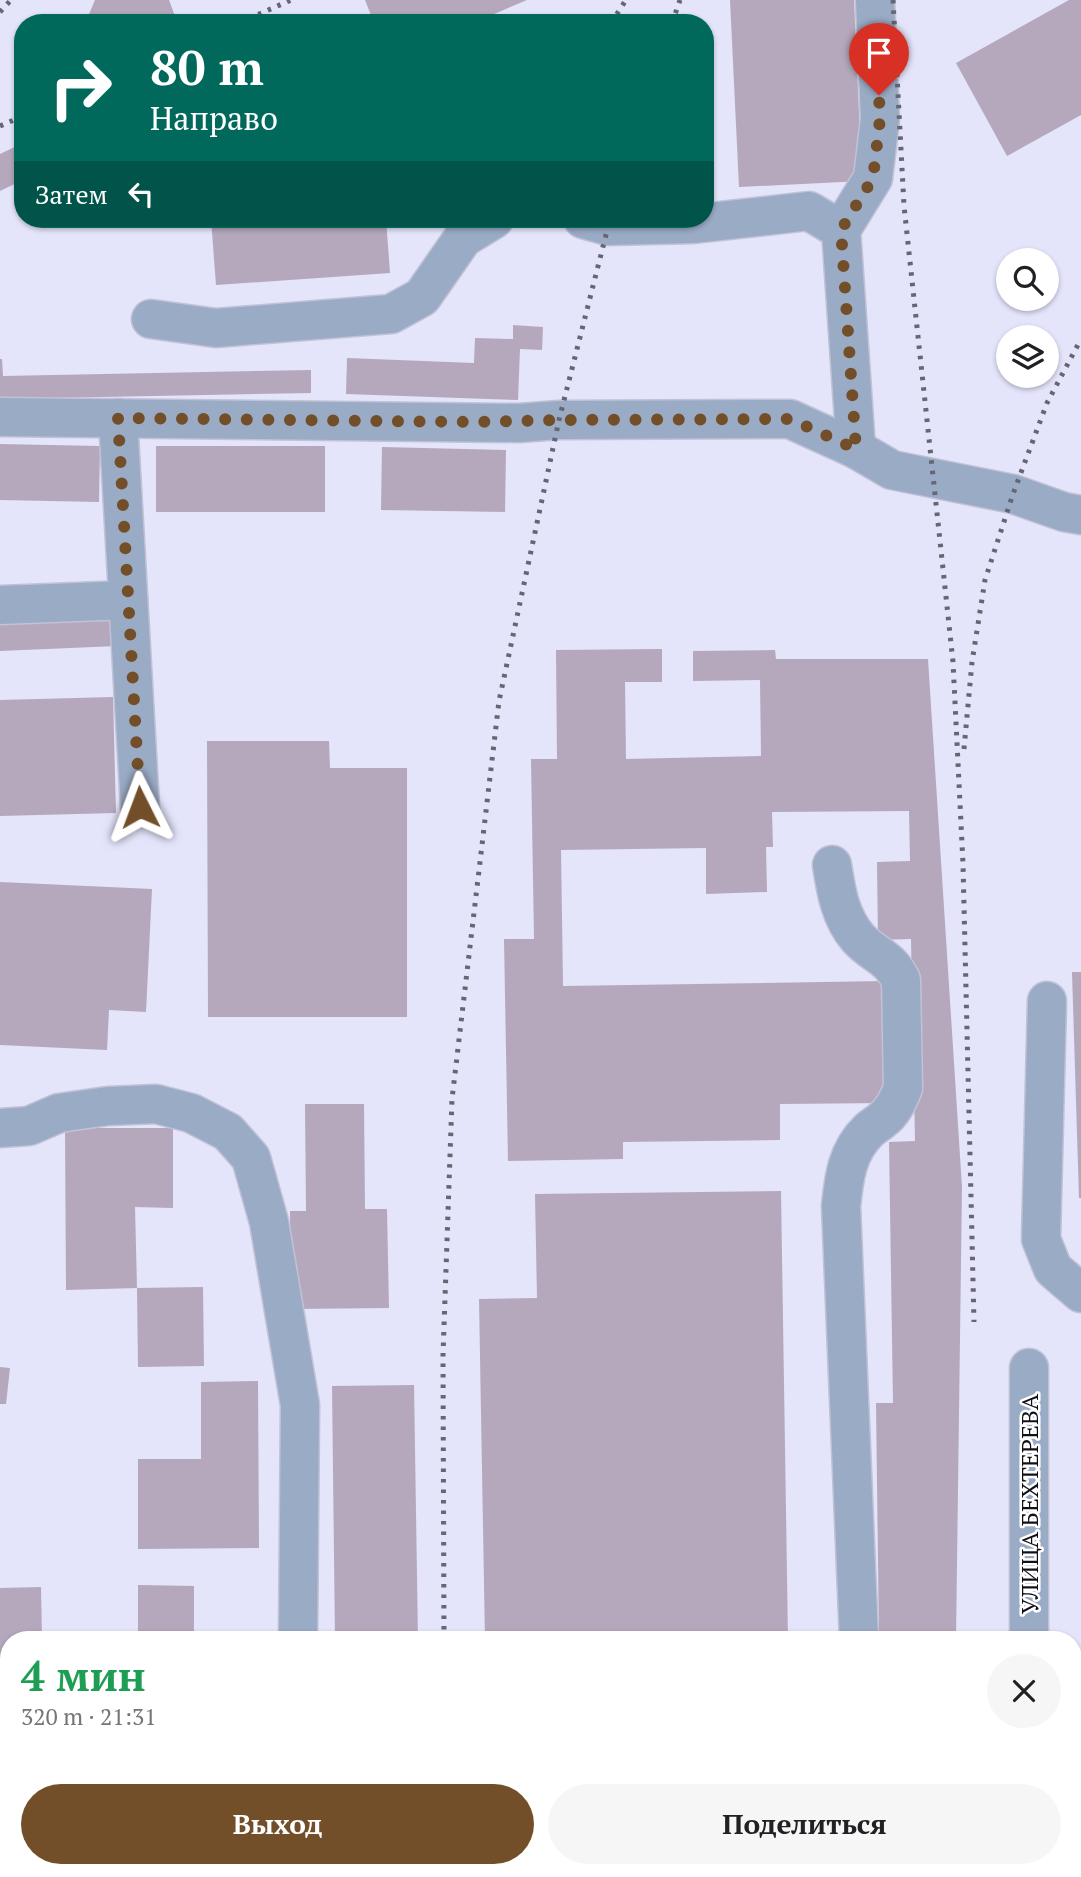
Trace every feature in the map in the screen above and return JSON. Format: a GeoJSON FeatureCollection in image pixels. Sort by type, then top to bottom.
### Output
{"type":"FeatureCollection","features":[{"type":"Feature","properties":{"kind":"street"},"geometry":{"type":"LineString","coordinates":[[856,449],[841,230],[873,178],[880,119],[875,0]]}},
{"type":"Feature","properties":{"kind":"street"},"geometry":{"type":"LineString","coordinates":[[714,222],[809,211],[841,230]]}},
{"type":"Feature","properties":{"kind":"street"},"geometry":{"type":"LineString","coordinates":[[151,319],[216,328],[391,314],[422,297],[463,238],[479,228]]}},
{"type":"Feature","properties":{"kind":"street"},"geometry":{"type":"LineString","coordinates":[[0,418],[465,422],[790,419],[856,449],[892,470],[1013,494],[1072,514]]}},
{"type":"Feature","properties":{"kind":"street"},"geometry":{"type":"LineString","coordinates":[[118,418],[140,807]]}},
{"type":"Feature","properties":{"kind":"street"},"geometry":{"type":"LineString","coordinates":[[0,605],[128,600]]}},
{"type":"Feature","properties":{"kind":"street"},"geometry":{"type":"LineString","coordinates":[[832,865],[839,905],[858,938],[894,966],[901,980],[903,1088],[896,1104],[882,1120],[871,1127],[852,1153],[845,1168],[841,1206],[859,1631]]}},
{"type":"Feature","properties":{"kind":"street"},"geometry":{"type":"LineString","coordinates":[[1047,1001],[1041,1239],[1053,1269],[1081,1293]]}},
{"type":"Feature","properties":{"kind":"street"},"geometry":{"type":"LineString","coordinates":[[0,1128],[29,1126],[59,1113],[108,1106],[156,1104],[191,1112],[228,1132],[251,1158],[269,1222],[300,1405],[298,1631]]}},
{"type":"Feature","properties":{"kind":"street","name":"УЛИЦА БЕХТЕРЕВА"},"geometry":{"type":"LineString","coordinates":[[1029,1368],[1029,1631]]}},
{"type":"Feature","properties":{"kind":"building"},"geometry":{"type":"Polygon","coordinates":[[[95,0],[169,0],[174,14],[89,14],[95,0]]]}},
{"type":"Feature","properties":{"kind":"building"},"geometry":{"type":"Polygon","coordinates":[[[365,0],[527,0],[494,14],[370,14],[365,0]]]}},
{"type":"Feature","properties":{"kind":"building"},"geometry":{"type":"Polygon","coordinates":[[[730,0],[854,0],[862,181],[739,187],[730,0]]]}},
{"type":"Feature","properties":{"kind":"building"},"geometry":{"type":"Polygon","coordinates":[[[1069,0],[1081,0],[1081,115],[1007,156],[956,63],[1069,0]]]}},
{"type":"Feature","properties":{"kind":"building"},"geometry":{"type":"Polygon","coordinates":[[[14,147],[14,184],[0,191],[0,154],[14,147]]]}},
{"type":"Feature","properties":{"kind":"building"},"geometry":{"type":"Polygon","coordinates":[[[212,228],[387,228],[390,273],[216,285],[212,228]]]}},
{"type":"Feature","properties":{"kind":"building"},"geometry":{"type":"Polygon","coordinates":[[[513,325],[543,327],[542,350],[520,349],[518,400],[346,394],[347,358],[474,363],[475,338],[513,339],[513,325]]]}},
{"type":"Feature","properties":{"kind":"building"},"geometry":{"type":"Polygon","coordinates":[[[0,359],[3,376],[311,370],[311,393],[0,399],[0,359]]]}},
{"type":"Feature","properties":{"kind":"building"},"geometry":{"type":"Polygon","coordinates":[[[0,444],[100,446],[99,502],[0,500],[0,444]]]}},
{"type":"Feature","properties":{"kind":"building"},"geometry":{"type":"Polygon","coordinates":[[[156,446],[325,446],[325,512],[156,512],[156,446]]]}},
{"type":"Feature","properties":{"kind":"building"},"geometry":{"type":"Polygon","coordinates":[[[382,447],[506,450],[505,512],[381,510],[382,447]]]}},
{"type":"Feature","properties":{"kind":"building"},"geometry":{"type":"Polygon","coordinates":[[[116,615],[117,646],[0,651],[0,620],[116,615]]]}},
{"type":"Feature","properties":{"kind":"building"},"geometry":{"type":"Polygon","coordinates":[[[662,649],[662,682],[625,682],[626,759],[761,756],[760,680],[693,681],[693,651],[775,650],[776,659],[928,659],[962,1187],[956,1631],[879,1631],[876,1403],[893,1403],[889,1142],[915,1141],[911,939],[878,940],[877,862],[910,861],[909,811],[772,812],[773,847],[766,847],[767,892],[706,894],[706,848],[561,850],[563,986],[885,981],[887,1103],[780,1104],[780,1140],[623,1142],[623,1159],[508,1161],[504,939],[534,939],[531,759],[557,759],[556,650],[662,649]]]}},
{"type":"Feature","properties":{"kind":"building"},"geometry":{"type":"Polygon","coordinates":[[[113,697],[116,813],[0,816],[0,700],[113,697]]]}},
{"type":"Feature","properties":{"kind":"building"},"geometry":{"type":"Polygon","coordinates":[[[207,741],[329,741],[330,768],[407,768],[407,1017],[208,1017],[207,741]]]}},
{"type":"Feature","properties":{"kind":"building"},"geometry":{"type":"Polygon","coordinates":[[[0,882],[152,889],[146,1012],[109,1010],[107,1050],[0,1045],[0,882]]]}},
{"type":"Feature","properties":{"kind":"building"},"geometry":{"type":"Polygon","coordinates":[[[1072,972],[1081,972],[1081,1198],[1079,1198],[1072,972]]]}},
{"type":"Feature","properties":{"kind":"building"},"geometry":{"type":"Polygon","coordinates":[[[305,1104],[364,1104],[365,1209],[387,1209],[389,1308],[291,1309],[290,1211],[306,1211],[305,1104]]]}},
{"type":"Feature","properties":{"kind":"building"},"geometry":{"type":"Polygon","coordinates":[[[65,1128],[173,1128],[173,1208],[135,1207],[137,1288],[66,1290],[65,1128]]]}},
{"type":"Feature","properties":{"kind":"building"},"geometry":{"type":"Polygon","coordinates":[[[781,1191],[788,1631],[485,1631],[479,1299],[537,1298],[535,1194],[781,1191]]]}},
{"type":"Feature","properties":{"kind":"building"},"geometry":{"type":"Polygon","coordinates":[[[203,1287],[204,1366],[138,1367],[137,1288],[203,1287]]]}},
{"type":"Feature","properties":{"kind":"building"},"geometry":{"type":"Polygon","coordinates":[[[0,1367],[10,1368],[6,1404],[0,1404],[0,1367]]]}},
{"type":"Feature","properties":{"kind":"building"},"geometry":{"type":"Polygon","coordinates":[[[258,1381],[259,1548],[138,1549],[138,1459],[201,1459],[201,1382],[258,1381]]]}},
{"type":"Feature","properties":{"kind":"building"},"geometry":{"type":"Polygon","coordinates":[[[414,1385],[418,1631],[335,1631],[332,1386],[414,1385]]]}},
{"type":"Feature","properties":{"kind":"building"},"geometry":{"type":"Polygon","coordinates":[[[138,1585],[194,1586],[194,1631],[138,1631],[138,1585]]]}},
{"type":"Feature","properties":{"kind":"building"},"geometry":{"type":"Polygon","coordinates":[[[41,1587],[42,1631],[0,1631],[0,1588],[41,1587]]]}},
{"type":"Feature","properties":{"kind":"railway"},"geometry":{"type":"LineString","coordinates":[[0,12],[11,0]]}},
{"type":"Feature","properties":{"kind":"railway"},"geometry":{"type":"LineString","coordinates":[[259,14],[291,0]]}},
{"type":"Feature","properties":{"kind":"railway"},"geometry":{"type":"LineString","coordinates":[[617,14],[626,0]]}},
{"type":"Feature","properties":{"kind":"railway"},"geometry":{"type":"LineString","coordinates":[[675,14],[680,0]]}},
{"type":"Feature","properties":{"kind":"railway"},"geometry":{"type":"LineString","coordinates":[[893,0],[904,206],[953,662],[963,864],[974,1322]]}},
{"type":"Feature","properties":{"kind":"railway"},"geometry":{"type":"LineString","coordinates":[[0,126],[14,120]]}},
{"type":"Feature","properties":{"kind":"railway"},"geometry":{"type":"LineString","coordinates":[[444,1631],[443,1355],[452,1099],[499,701],[559,420],[608,228]]}},
{"type":"Feature","properties":{"kind":"railway"},"geometry":{"type":"LineString","coordinates":[[964,749],[972,662],[985,580],[1047,403],[1081,339]]}},
{"type":"Feature","properties":{"kind":"route"},"geometry":{"type":"LineString","coordinates":[[140,807],[118,418],[474,422],[790,419],[856,449],[841,230],[873,178],[880,119],[879,95]]}}]}
